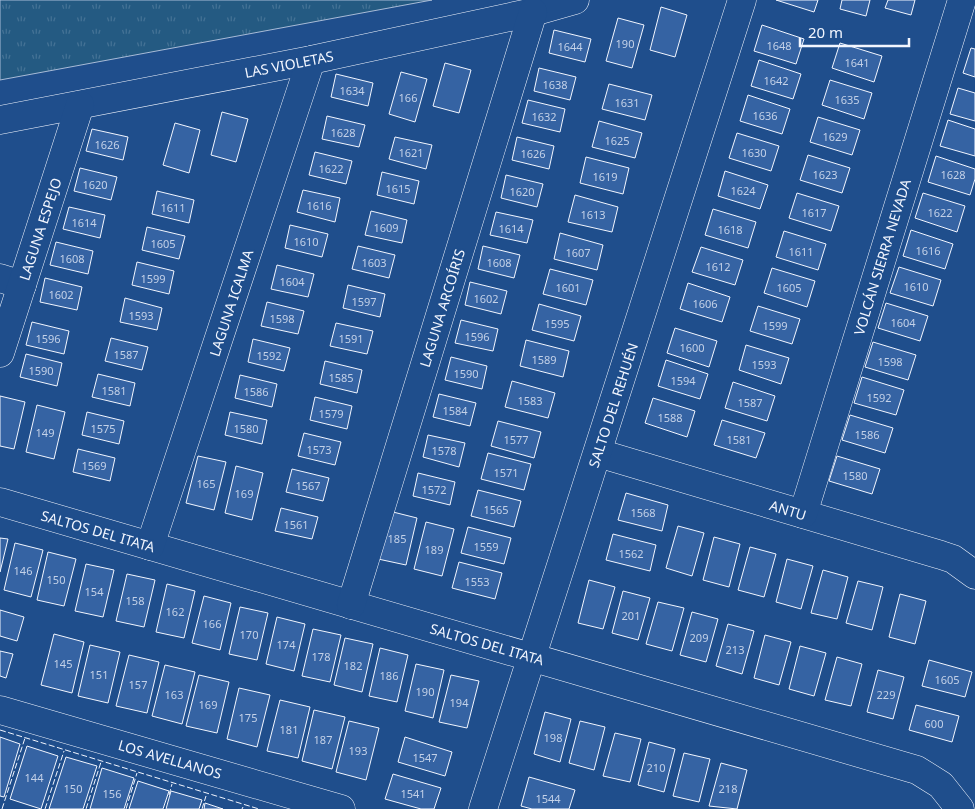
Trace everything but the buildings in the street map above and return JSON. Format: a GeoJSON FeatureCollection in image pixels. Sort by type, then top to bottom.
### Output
{"type":"FeatureCollection","features":[{"type":"Feature","properties":{"kind":"street","name":"LAS VIOLETAS"},"geometry":{"type":"LineString","coordinates":[[0,120],[311,60],[533,12],[575,0]]}},
{"type":"Feature","properties":{"kind":"street","name":"SALTO DEL REHUÉN"},"geometry":{"type":"LineString","coordinates":[[483,809],[742,0]]}},
{"type":"Feature","properties":{"kind":"street","name":"VOLCÁN SIERRA NEVADA"},"geometry":{"type":"LineString","coordinates":[[802,514],[962,0]]}},
{"type":"Feature","properties":{"kind":"street","name":"LAGUNA ARCOÍRIS"},"geometry":{"type":"LineString","coordinates":[[351,604],[533,12]]}},
{"type":"Feature","properties":{"kind":"street","name":"LAGUNA ICALMA"},"geometry":{"type":"LineString","coordinates":[[150,546],[311,60]]}},
{"type":"Feature","properties":{"kind":"street","name":"LAGUNA ESPEJO"},"geometry":{"type":"LineString","coordinates":[[0,353],[11,281],[80,105]]}},
{"type":"Feature","properties":{"kind":"street","name":"ANTU"},"geometry":{"type":"LineString","coordinates":[[598,453],[941,555],[953,559],[975,575]]}},
{"type":"Feature","properties":{"kind":"street","name":"SALTOS DEL ITATA"},"geometry":{"type":"LineString","coordinates":[[0,502],[917,770],[941,785],[960,809]]}},
{"type":"Feature","properties":{"kind":"street","name":"LOS AVELLANOS"},"geometry":{"type":"LineString","coordinates":[[0,710],[341,809]]}},
{"type":"Feature","properties":{"kind":"street"},"geometry":{"type":"LineString","coordinates":[[970,809],[975,805]]}},
{"type":"Feature","properties":{"kind":"green space"},"geometry":{"type":"Polygon","coordinates":[[[0,0],[432,0],[0,80],[0,0]]]}},
{"type":"Feature","properties":{"kind":"fence"},"geometry":{"type":"LineString","coordinates":[[0,730],[259,809]]}},
{"type":"Feature","properties":{"kind":"fence"},"geometry":{"type":"LineString","coordinates":[[2,809],[25,738]]}},
{"type":"Feature","properties":{"kind":"fence"},"geometry":{"type":"LineString","coordinates":[[45,809],[64,751]]}},
{"type":"Feature","properties":{"kind":"fence"},"geometry":{"type":"LineString","coordinates":[[86,809],[101,762]]}},
{"type":"Feature","properties":{"kind":"fence"},"geometry":{"type":"LineString","coordinates":[[126,809],[137,773]]}},
{"type":"Feature","properties":{"kind":"fence"},"geometry":{"type":"LineString","coordinates":[[169,795],[172,784]]}},
{"type":"Feature","properties":{"kind":"fence"},"geometry":{"type":"LineString","coordinates":[[202,809],[206,796]]}}]}
